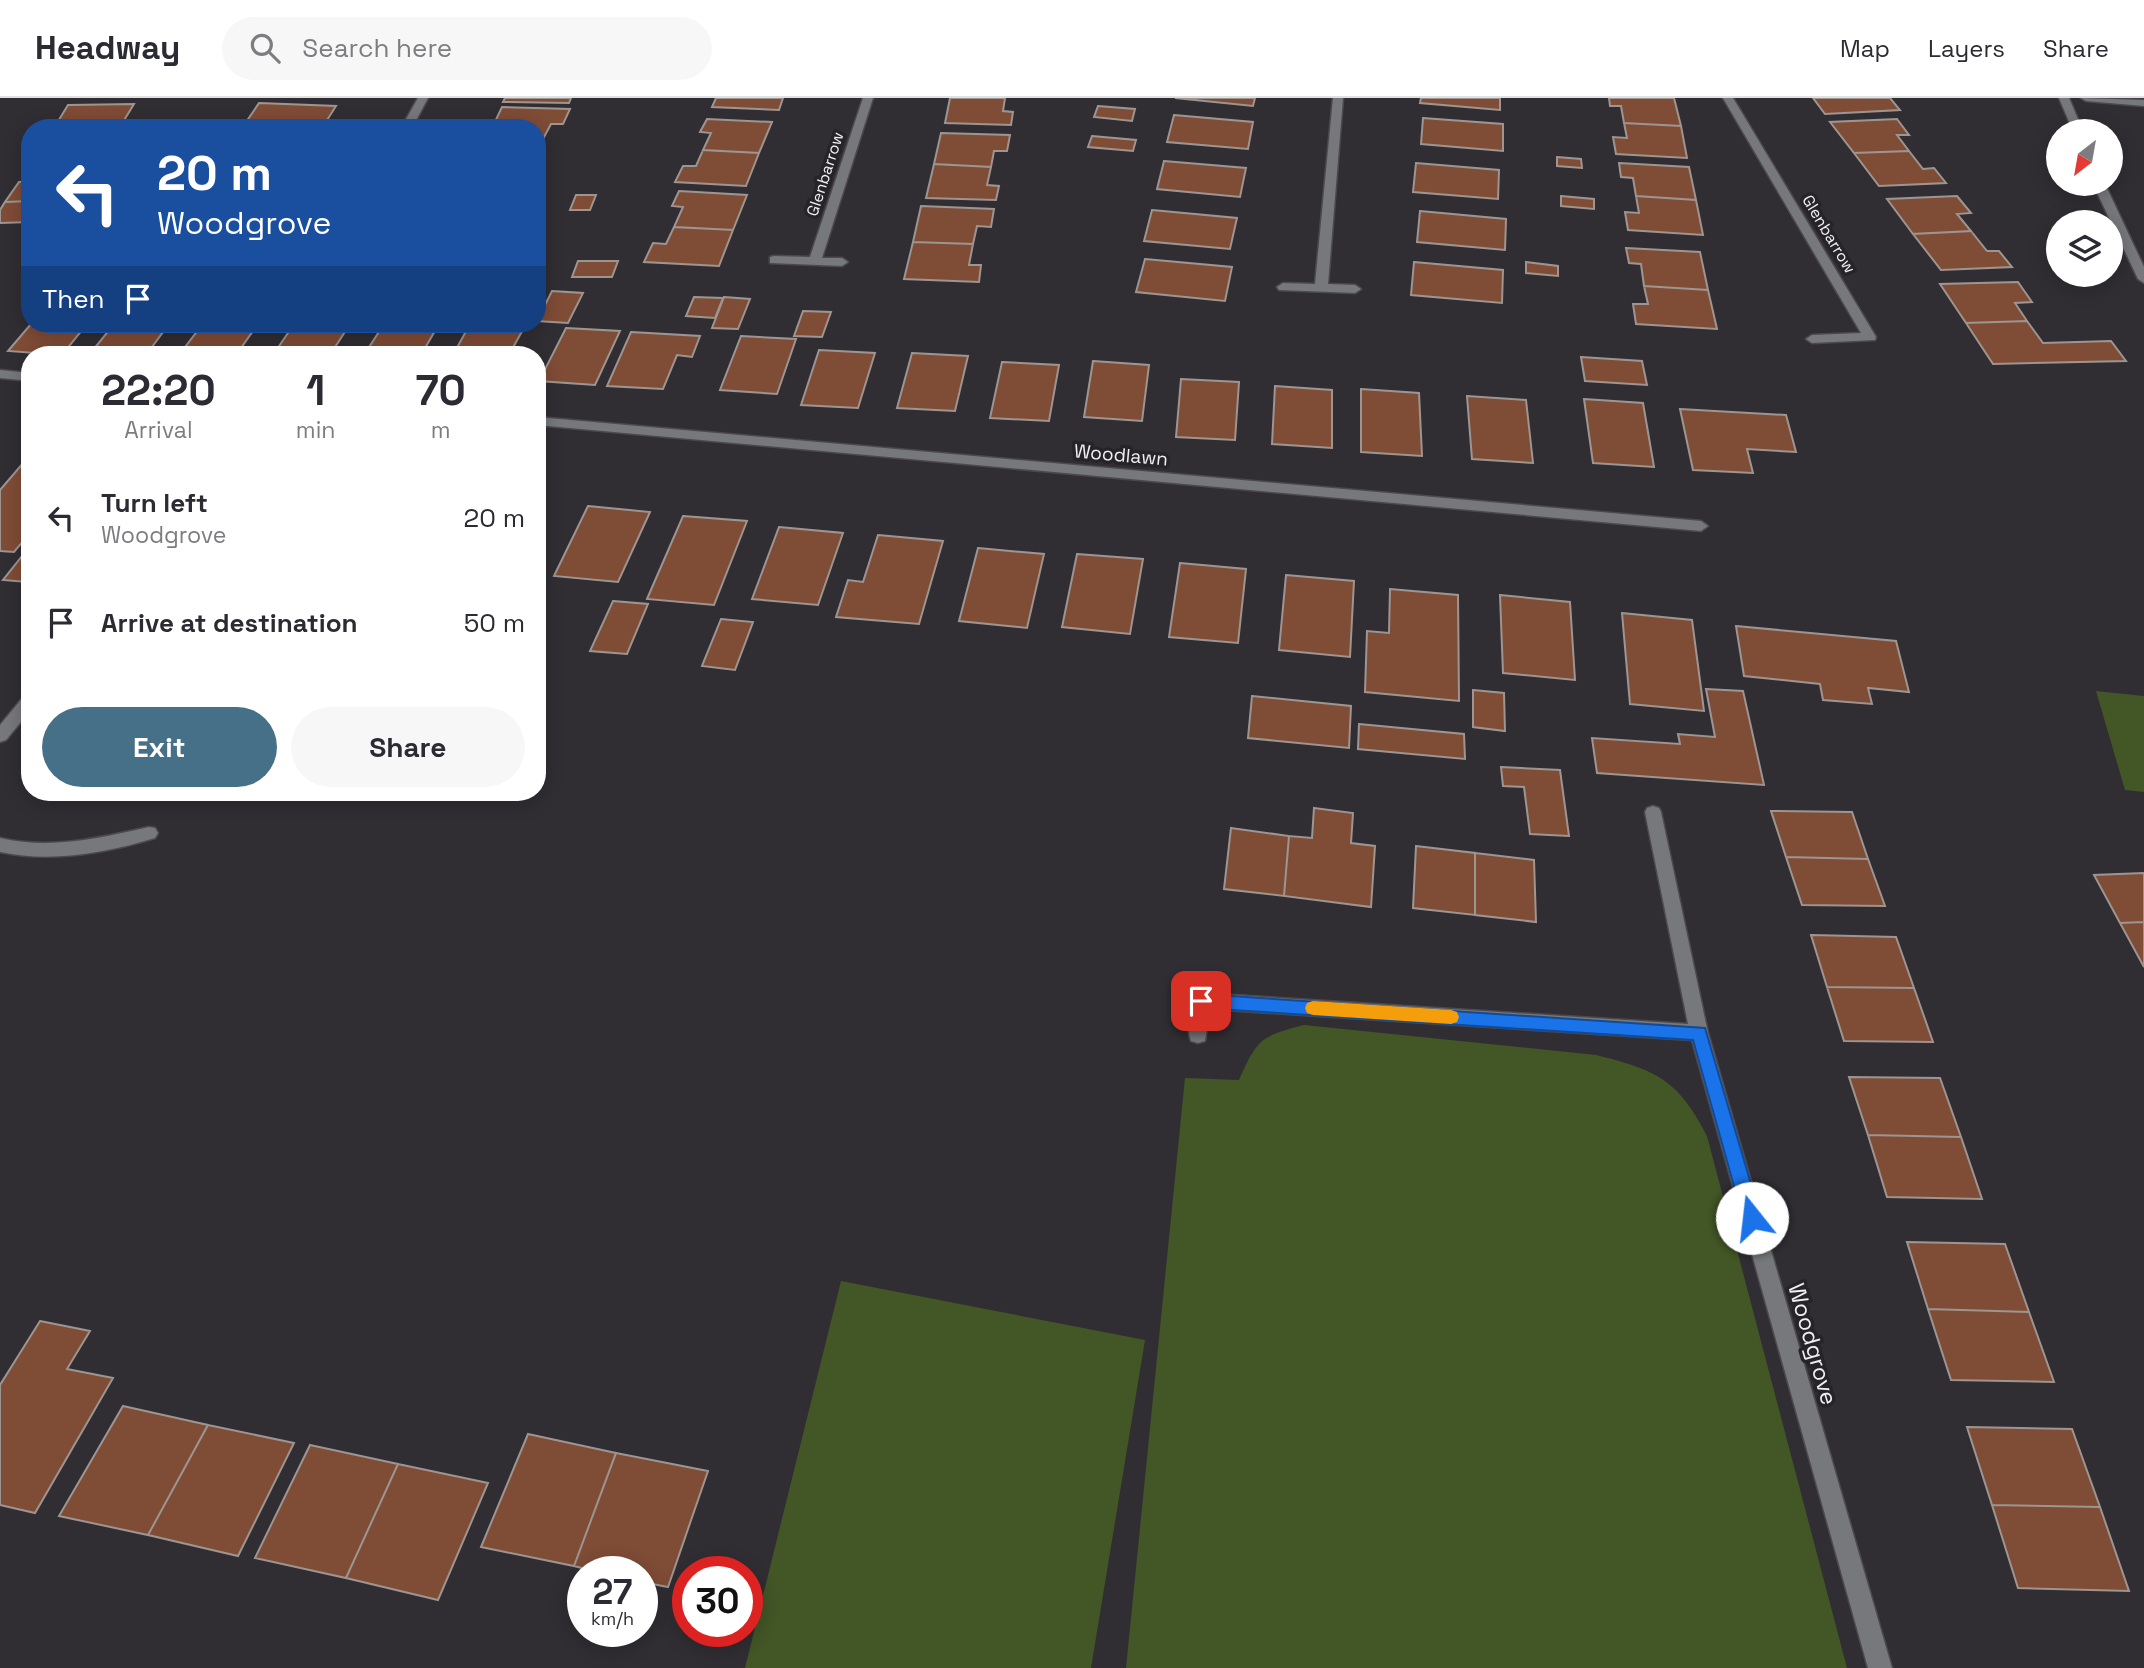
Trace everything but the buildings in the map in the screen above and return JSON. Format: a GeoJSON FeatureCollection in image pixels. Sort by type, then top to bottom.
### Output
{"type":"FeatureCollection","features":[{"type":"Feature","properties":{"kind":"street"},"geometry":{"type":"LineString","coordinates":[[411,119],[423,98]]}},
{"type":"Feature","properties":{"kind":"street","name":"Glenbarrow"},"geometry":{"type":"LineString","coordinates":[[815,260],[869,98]]}},
{"type":"Feature","properties":{"kind":"street"},"geometry":{"type":"LineString","coordinates":[[1321,288],[1338,98]]}},
{"type":"Feature","properties":{"kind":"street","name":"Glenbarrow"},"geometry":{"type":"LineString","coordinates":[[1728,98],[1870,337],[1812,339]]}},
{"type":"Feature","properties":{"kind":"street"},"geometry":{"type":"LineString","coordinates":[[2064,98],[2073,119]]}},
{"type":"Feature","properties":{"kind":"street"},"geometry":{"type":"LineString","coordinates":[[2086,98],[2144,103]]}},
{"type":"Feature","properties":{"kind":"street"},"geometry":{"type":"LineString","coordinates":[[2104,196],[2144,279]]}},
{"type":"Feature","properties":{"kind":"street"},"geometry":{"type":"LineString","coordinates":[[774,260],[842,262]]}},
{"type":"Feature","properties":{"kind":"street"},"geometry":{"type":"LineString","coordinates":[[1283,287],[1355,289]]}},
{"type":"Feature","properties":{"kind":"street"},"geometry":{"type":"LineString","coordinates":[[0,374],[21,376]]}},
{"type":"Feature","properties":{"kind":"street","name":"Woodlawn"},"geometry":{"type":"LineString","coordinates":[[546,422],[1701,526]]}},
{"type":"Feature","properties":{"kind":"street"},"geometry":{"type":"LineString","coordinates":[[0,736],[21,711]]}},
{"type":"Feature","properties":{"kind":"street","name":"Woodgrove"},"geometry":{"type":"LineString","coordinates":[[1653,812],[1699,1033],[1880,1668]]}},
{"type":"Feature","properties":{"kind":"street"},"geometry":{"type":"LineString","coordinates":[[0,845],[12,849],[80,848],[149,833]]}},
{"type":"Feature","properties":{"kind":"street"},"geometry":{"type":"LineString","coordinates":[[1198,1035],[1201,1001],[1699,1033]]}},
{"type":"Feature","properties":{"kind":"green space"},"geometry":{"type":"Polygon","coordinates":[[[2096,691],[2144,696],[2144,792],[2125,790],[2096,691]]]}},
{"type":"Feature","properties":{"kind":"green space"},"geometry":{"type":"Polygon","coordinates":[[[1304,1025],[1596,1055],[1650,1072],[1675,1089],[1686,1101],[1707,1136],[1847,1668],[1126,1668],[1185,1078],[1239,1080],[1251,1056],[1262,1042],[1278,1033],[1304,1025]]]}},
{"type":"Feature","properties":{"kind":"green space"},"geometry":{"type":"Polygon","coordinates":[[[841,1281],[1145,1340],[1091,1668],[745,1668],[750,1647],[763,1647],[763,1595],[841,1281]]]}},
{"type":"Feature","properties":{"kind":"slow traffic"},"geometry":{"type":"LineString","coordinates":[[1313,1008],[1451,1017]]}},
{"type":"Feature","properties":{"kind":"route"},"geometry":{"type":"LineString","coordinates":[[1201,1001],[1699,1033],[1752,1218]]}}]}
